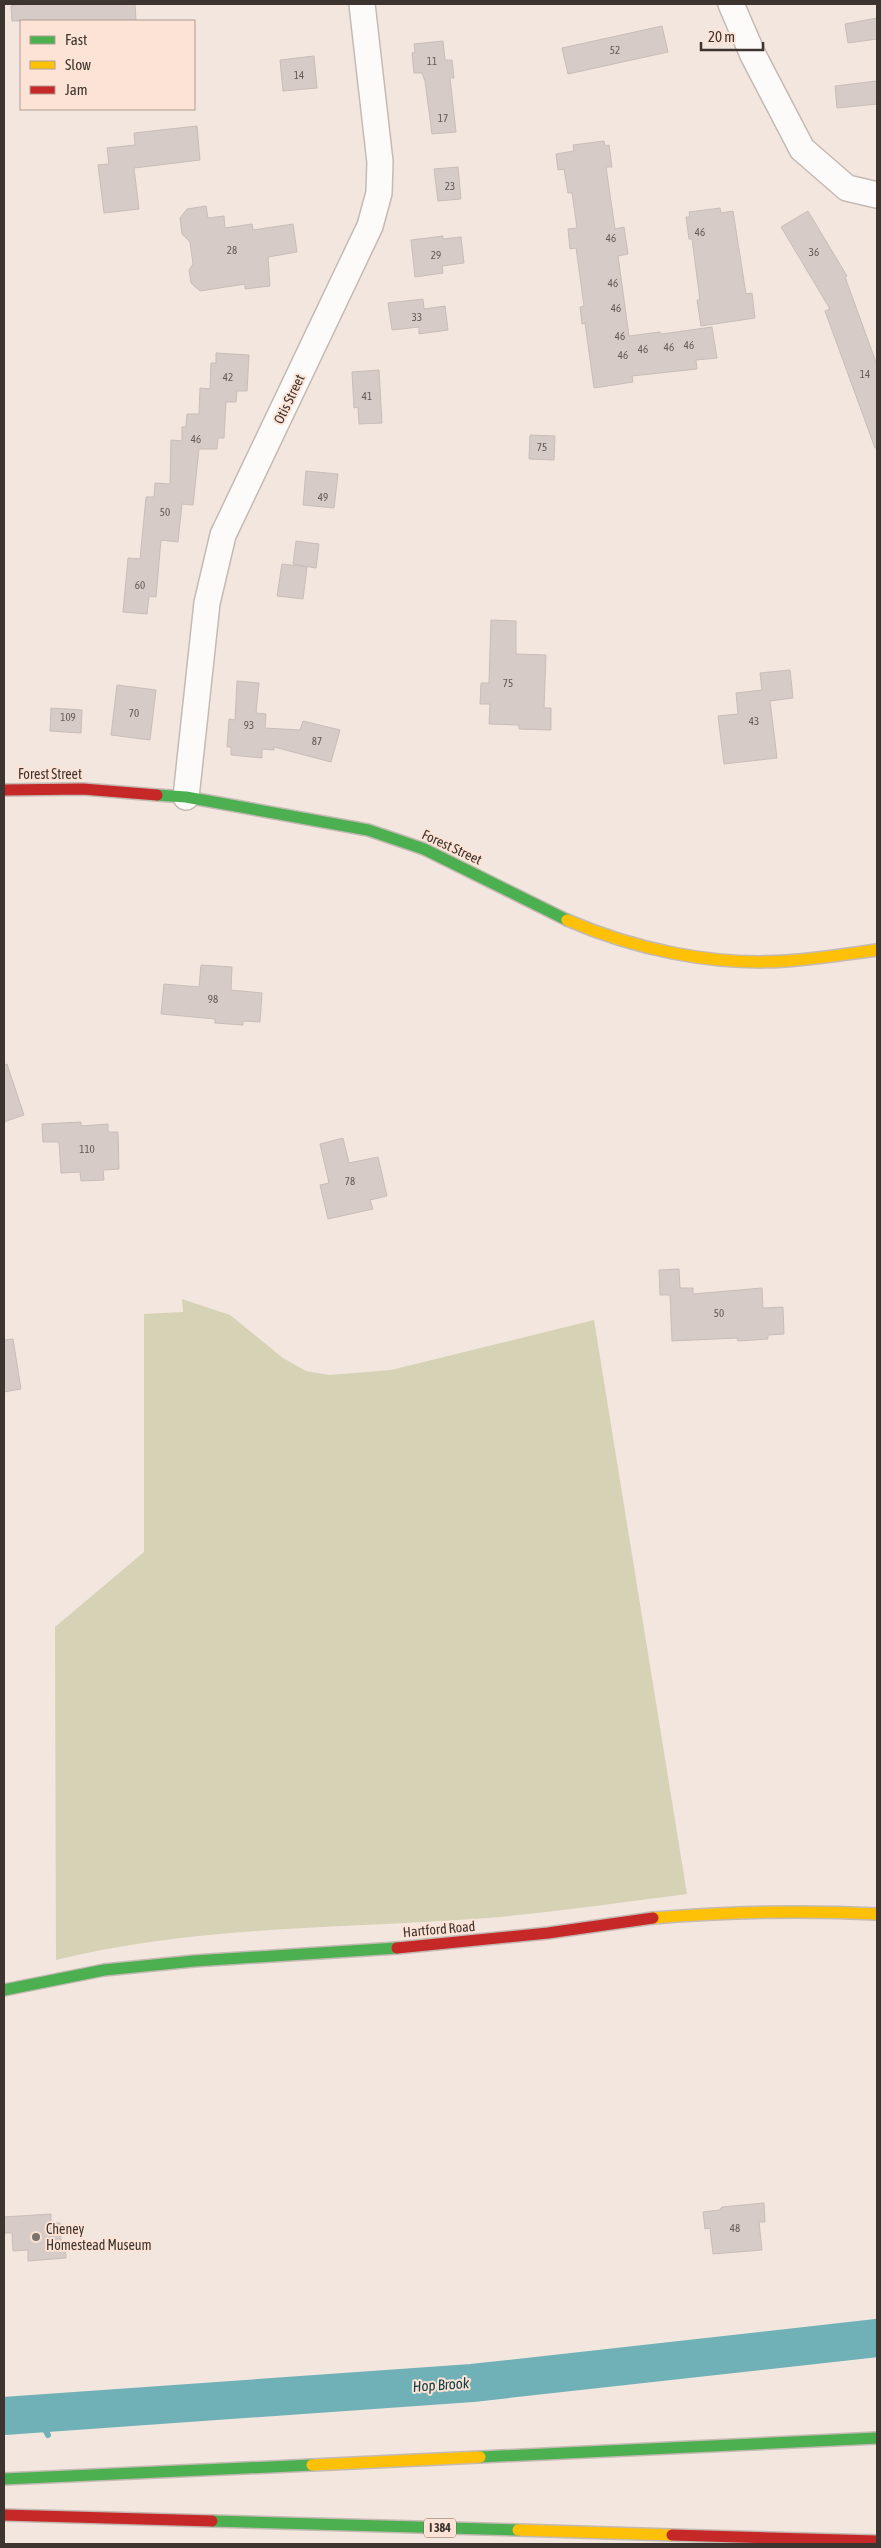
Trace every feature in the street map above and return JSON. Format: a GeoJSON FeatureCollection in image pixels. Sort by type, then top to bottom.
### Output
{"type":"FeatureCollection","features":[{"type":"Feature","properties":{"kind":"main road","name":"Forest Street"},"geometry":{"type":"LineString","coordinates":[[4,790],[83,789],[186,797],[368,830],[424,849],[560,917],[624,942],[715,959],[755,962],[831,957],[877,950]]}},
{"type":"Feature","properties":{"kind":"main road","name":"Hartford Road"},"geometry":{"type":"LineString","coordinates":[[4,1990],[104,1970],[222,1959],[427,1946],[548,1932],[636,1918],[803,1910],[877,1914]]}},
{"type":"Feature","properties":{"kind":"main road"},"geometry":{"type":"LineString","coordinates":[[4,2479],[877,2438]]}},
{"type":"Feature","properties":{"kind":"main road","name":"I 384"},"geometry":{"type":"LineString","coordinates":[[4,2515],[877,2541]]}},
{"type":"Feature","properties":{"kind":"street","name":"Otis Street"},"geometry":{"type":"LineString","coordinates":[[186,797],[207,603],[223,535],[370,226],[380,193],[380,162],[362,4]]}},
{"type":"Feature","properties":{"kind":"street"},"geometry":{"type":"LineString","coordinates":[[731,4],[753,55],[802,149],[847,188],[877,195]]}},
{"type":"Feature","properties":{"kind":"shaded area"},"geometry":{"type":"Polygon","coordinates":[[[182,1299],[230,1315],[283,1358],[306,1371],[329,1375],[391,1370],[594,1320],[687,1894],[500,1917],[263,1930],[211,1935],[107,1949],[56,1960],[55,1627],[144,1552],[144,1314],[183,1312],[182,1299]]]}},
{"type":"Feature","properties":{"kind":"building"},"geometry":{"type":"Polygon","coordinates":[[[21,4],[135,4],[136,20],[12,21],[11,6],[21,4]]]}},
{"type":"Feature","properties":{"kind":"building"},"geometry":{"type":"Polygon","coordinates":[[[877,18],[877,39],[848,43],[845,24],[877,18]]]}},
{"type":"Feature","properties":{"kind":"building"},"geometry":{"type":"Polygon","coordinates":[[[662,26],[668,52],[568,74],[562,48],[662,26]]]}},
{"type":"Feature","properties":{"kind":"building"},"geometry":{"type":"Polygon","coordinates":[[[443,41],[445,60],[452,60],[454,78],[450,78],[456,132],[432,134],[425,81],[422,73],[414,73],[412,53],[415,52],[414,44],[443,41]]]}},
{"type":"Feature","properties":{"kind":"building"},"geometry":{"type":"Polygon","coordinates":[[[314,56],[317,88],[283,91],[280,60],[314,56]]]}},
{"type":"Feature","properties":{"kind":"building"},"geometry":{"type":"Polygon","coordinates":[[[877,81],[877,104],[837,108],[835,86],[877,81]]]}},
{"type":"Feature","properties":{"kind":"building"},"geometry":{"type":"Polygon","coordinates":[[[197,126],[200,160],[134,168],[139,209],[104,213],[98,165],[109,164],[107,148],[135,145],[134,133],[197,126]]]}},
{"type":"Feature","properties":{"kind":"building"},"geometry":{"type":"Polygon","coordinates":[[[604,141],[605,146],[609,145],[612,167],[606,167],[615,229],[624,227],[628,254],[618,256],[629,336],[660,332],[662,334],[712,327],[717,358],[696,360],[697,369],[632,376],[633,382],[594,388],[585,323],[582,324],[580,307],[584,306],[576,248],[570,249],[568,229],[577,228],[572,193],[568,193],[564,169],[558,170],[556,154],[574,151],[573,145],[604,141]]]}},
{"type":"Feature","properties":{"kind":"building"},"geometry":{"type":"Polygon","coordinates":[[[458,167],[461,199],[438,201],[434,169],[458,167]]]}},
{"type":"Feature","properties":{"kind":"building"},"geometry":{"type":"Polygon","coordinates":[[[206,206],[208,218],[224,216],[225,228],[252,224],[253,230],[293,224],[297,252],[268,257],[270,286],[245,289],[245,284],[200,291],[191,283],[189,270],[193,264],[190,242],[182,234],[180,218],[187,209],[206,206]]]}},
{"type":"Feature","properties":{"kind":"building"},"geometry":{"type":"Polygon","coordinates":[[[720,208],[721,213],[733,211],[746,294],[752,293],[755,318],[701,326],[697,300],[700,300],[692,239],[689,239],[686,217],[690,217],[689,212],[720,208]]]}},
{"type":"Feature","properties":{"kind":"building"},"geometry":{"type":"Polygon","coordinates":[[[808,211],[847,276],[845,277],[877,365],[877,448],[875,448],[825,311],[830,309],[781,227],[808,211]]]}},
{"type":"Feature","properties":{"kind":"building"},"geometry":{"type":"Polygon","coordinates":[[[443,236],[443,239],[461,237],[464,263],[442,266],[443,273],[415,277],[411,240],[443,236]]]}},
{"type":"Feature","properties":{"kind":"building"},"geometry":{"type":"Polygon","coordinates":[[[423,299],[424,309],[445,306],[448,330],[419,334],[419,327],[392,330],[388,303],[423,299]]]}},
{"type":"Feature","properties":{"kind":"building"},"geometry":{"type":"Polygon","coordinates":[[[216,353],[249,355],[247,391],[237,391],[236,402],[226,402],[224,438],[218,438],[217,449],[199,449],[193,505],[182,504],[178,542],[161,540],[156,597],[149,596],[147,614],[123,612],[128,558],[140,559],[146,497],[154,497],[155,483],[170,484],[171,440],[182,441],[182,427],[186,427],[187,414],[199,414],[200,388],[210,389],[211,363],[216,363],[216,353]]]}},
{"type":"Feature","properties":{"kind":"building"},"geometry":{"type":"Polygon","coordinates":[[[379,370],[382,423],[359,424],[358,407],[354,408],[352,372],[379,370]]]}},
{"type":"Feature","properties":{"kind":"building"},"geometry":{"type":"Polygon","coordinates":[[[530,435],[555,436],[554,460],[529,459],[530,435]]]}},
{"type":"Feature","properties":{"kind":"building"},"geometry":{"type":"Polygon","coordinates":[[[306,471],[338,474],[334,508],[303,505],[306,471]]]}},
{"type":"Feature","properties":{"kind":"building"},"geometry":{"type":"Polygon","coordinates":[[[296,541],[319,544],[316,568],[293,564],[296,541]]]}},
{"type":"Feature","properties":{"kind":"building"},"geometry":{"type":"Polygon","coordinates":[[[282,564],[307,567],[303,599],[277,596],[282,564]]]}},
{"type":"Feature","properties":{"kind":"building"},"geometry":{"type":"Polygon","coordinates":[[[491,620],[516,621],[516,654],[546,655],[544,708],[551,708],[551,730],[519,729],[519,725],[489,724],[490,704],[480,704],[481,683],[489,683],[491,620]]]}},
{"type":"Feature","properties":{"kind":"building"},"geometry":{"type":"Polygon","coordinates":[[[790,670],[793,698],[770,701],[777,758],[724,764],[718,716],[738,714],[736,693],[762,690],[760,673],[790,670]]]}},
{"type":"Feature","properties":{"kind":"building"},"geometry":{"type":"Polygon","coordinates":[[[237,681],[259,683],[256,713],[266,714],[265,728],[300,730],[303,721],[340,730],[331,762],[274,747],[274,750],[262,749],[262,758],[231,755],[231,747],[227,747],[229,719],[235,720],[237,681]]]}},
{"type":"Feature","properties":{"kind":"building"},"geometry":{"type":"Polygon","coordinates":[[[117,685],[156,690],[150,740],[111,735],[117,685]]]}},
{"type":"Feature","properties":{"kind":"building"},"geometry":{"type":"Polygon","coordinates":[[[51,708],[82,710],[81,733],[50,731],[51,708]]]}},
{"type":"Feature","properties":{"kind":"building"},"geometry":{"type":"Polygon","coordinates":[[[201,965],[232,967],[231,990],[262,993],[260,1022],[243,1021],[243,1025],[215,1023],[215,1019],[161,1014],[164,984],[199,987],[201,965]]]}},
{"type":"Feature","properties":{"kind":"building"},"geometry":{"type":"Polygon","coordinates":[[[7,1064],[24,1115],[4,1122],[4,1065],[7,1064]]]}},
{"type":"Feature","properties":{"kind":"building"},"geometry":{"type":"Polygon","coordinates":[[[81,1122],[81,1126],[108,1124],[108,1132],[118,1132],[119,1169],[103,1170],[104,1180],[81,1181],[80,1172],[61,1173],[59,1142],[43,1142],[42,1124],[81,1122]]]}},
{"type":"Feature","properties":{"kind":"building"},"geometry":{"type":"Polygon","coordinates":[[[343,1138],[349,1163],[378,1157],[387,1196],[370,1200],[373,1209],[328,1219],[320,1185],[329,1183],[320,1144],[343,1138]]]}},
{"type":"Feature","properties":{"kind":"building"},"geometry":{"type":"Polygon","coordinates":[[[679,1269],[680,1288],[693,1288],[693,1294],[762,1288],[763,1308],[783,1307],[784,1334],[768,1335],[768,1339],[738,1341],[737,1338],[672,1341],[670,1295],[660,1295],[659,1270],[679,1269]]]}},
{"type":"Feature","properties":{"kind":"building"},"geometry":{"type":"Polygon","coordinates":[[[13,1339],[21,1389],[4,1392],[4,1340],[13,1339]]]}},
{"type":"Feature","properties":{"kind":"building"},"geometry":{"type":"Polygon","coordinates":[[[764,2203],[765,2222],[759,2222],[762,2250],[713,2254],[710,2228],[705,2229],[703,2212],[719,2210],[722,2207],[764,2203]]]}},
{"type":"Feature","properties":{"kind":"building","name":"Cheney Homestead Museum"},"geometry":{"type":"Polygon","coordinates":[[[51,2214],[51,2223],[60,2223],[61,2241],[65,2241],[66,2258],[28,2261],[28,2250],[13,2251],[12,2233],[4,2233],[4,2217],[51,2214]]]}},
{"type":"Feature","properties":{"kind":"waterway","name":"Hop Brook"},"geometry":{"type":"LineString","coordinates":[[4,2416],[472,2383],[877,2338]]}},
{"type":"Feature","properties":{"kind":"waterway"},"geometry":{"type":"LineString","coordinates":[[37,2414],[48,2435]]}},
{"type":"Feature","properties":{"kind":"traffic: fast"},"geometry":{"type":"LineString","coordinates":[[157,795],[186,797],[368,830],[424,849],[567,920]]}},
{"type":"Feature","properties":{"kind":"traffic: fast"},"geometry":{"type":"LineString","coordinates":[[4,1990],[104,1970],[194,1961],[397,1948]]}},
{"type":"Feature","properties":{"kind":"traffic: fast"},"geometry":{"type":"LineString","coordinates":[[480,2457],[877,2438]]}},
{"type":"Feature","properties":{"kind":"traffic: fast"},"geometry":{"type":"LineString","coordinates":[[4,2479],[312,2465]]}},
{"type":"Feature","properties":{"kind":"traffic: fast"},"geometry":{"type":"LineString","coordinates":[[212,2521],[518,2530]]}},
{"type":"Feature","properties":{"kind":"traffic: slow"},"geometry":{"type":"LineString","coordinates":[[567,920],[646,947],[702,958],[730,961],[786,961],[877,950]]}},
{"type":"Feature","properties":{"kind":"traffic: slow"},"geometry":{"type":"LineString","coordinates":[[653,1918],[765,1912],[877,1914]]}},
{"type":"Feature","properties":{"kind":"traffic: slow"},"geometry":{"type":"LineString","coordinates":[[312,2465],[480,2457]]}},
{"type":"Feature","properties":{"kind":"traffic: slow"},"geometry":{"type":"LineString","coordinates":[[518,2530],[672,2535]]}},
{"type":"Feature","properties":{"kind":"traffic: jam"},"geometry":{"type":"LineString","coordinates":[[4,790],[83,789],[157,795]]}},
{"type":"Feature","properties":{"kind":"traffic: jam"},"geometry":{"type":"LineString","coordinates":[[397,1948],[548,1933],[653,1918]]}},
{"type":"Feature","properties":{"kind":"traffic: jam"},"geometry":{"type":"LineString","coordinates":[[4,2515],[212,2521]]}},
{"type":"Feature","properties":{"kind":"traffic: jam"},"geometry":{"type":"LineString","coordinates":[[672,2535],[877,2541]]}},
{"type":"Feature","properties":{"kind":"place","name":"Cheney Homestead Museum"},"geometry":{"type":"Point","coordinates":[36,2237]}}]}
